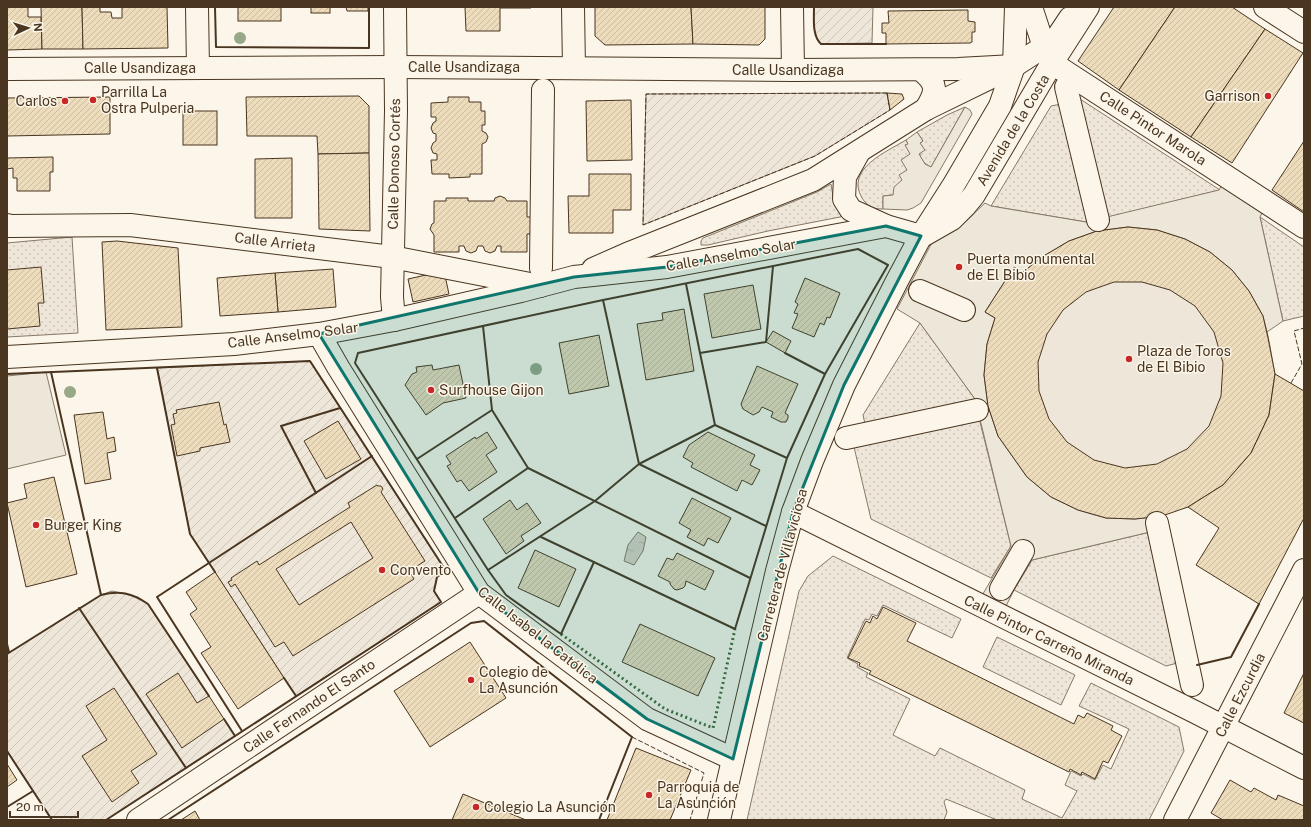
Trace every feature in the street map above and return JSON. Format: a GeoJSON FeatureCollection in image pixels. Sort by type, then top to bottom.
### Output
{"type":"FeatureCollection","features":[{"type":"Feature","properties":{"kind":"street"},"geometry":{"type":"LineString","coordinates":[[197,7],[198,68]]}},
{"type":"Feature","properties":{"kind":"street","name":"Calle Donoso Cortés"},"geometry":{"type":"LineString","coordinates":[[394,320],[392,297],[392,257],[396,111],[395,7]]}},
{"type":"Feature","properties":{"kind":"street"},"geometry":{"type":"LineString","coordinates":[[573,7],[574,68]]}},
{"type":"Feature","properties":{"kind":"street"},"geometry":{"type":"LineString","coordinates":[[792,7],[793,70]]}},
{"type":"Feature","properties":{"kind":"street","name":"Carretera de Villaviciosa"},"geometry":{"type":"LineString","coordinates":[[719,820],[777,571],[793,512],[812,461],[844,385],[921,236],[953,186],[1000,106],[1014,66],[1016,7]]}},
{"type":"Feature","properties":{"kind":"street"},"geometry":{"type":"LineString","coordinates":[[1031,7],[1048,55]]}},
{"type":"Feature","properties":{"kind":"street"},"geometry":{"type":"LineString","coordinates":[[1048,55],[1056,39],[1074,13],[1082,7]]}},
{"type":"Feature","properties":{"kind":"street","name":"Avenida de la Costa"},"geometry":{"type":"LineString","coordinates":[[921,236],[952,218],[966,206],[974,195],[1048,55],[1088,7]]}},
{"type":"Feature","properties":{"kind":"street"},"geometry":{"type":"LineString","coordinates":[[1265,7],[1304,32]]}},
{"type":"Feature","properties":{"kind":"street","name":"Calle Anselmo Solar"},"geometry":{"type":"LineString","coordinates":[[574,277],[627,254],[813,180],[926,109],[1014,66],[1048,55]]}},
{"type":"Feature","properties":{"kind":"street","name":"Calle Pintor Marola"},"geometry":{"type":"LineString","coordinates":[[1048,55],[1304,227]]}},
{"type":"Feature","properties":{"kind":"street","name":"Calle Usandizaga"},"geometry":{"type":"LineString","coordinates":[[7,69],[395,67],[920,70],[1014,66]]}},
{"type":"Feature","properties":{"kind":"street"},"geometry":{"type":"LineString","coordinates":[[920,70],[930,78],[935,88],[934,97],[926,109]]}},
{"type":"Feature","properties":{"kind":"street"},"geometry":{"type":"LineString","coordinates":[[1066,87],[1098,220]]}},
{"type":"Feature","properties":{"kind":"street"},"geometry":{"type":"LineString","coordinates":[[541,277],[543,90]]}},
{"type":"Feature","properties":{"kind":"street"},"geometry":{"type":"LineString","coordinates":[[859,152],[845,177],[844,199],[851,210],[886,226],[921,236]]}},
{"type":"Feature","properties":{"kind":"street","name":"Calle Arrieta"},"geometry":{"type":"LineString","coordinates":[[7,225],[130,225],[541,277]]}},
{"type":"Feature","properties":{"kind":"street","name":"Calle Anselmo Solar"},"geometry":{"type":"LineString","coordinates":[[7,356],[234,344],[319,334],[394,320],[541,277],[574,277],[667,267],[886,226]]}},
{"type":"Feature","properties":{"kind":"street"},"geometry":{"type":"LineString","coordinates":[[920,291],[964,310]]}},
{"type":"Feature","properties":{"kind":"street","name":"Calle Isabel la Católica"},"geometry":{"type":"LineString","coordinates":[[319,334],[338,368],[479,593],[647,719],[733,759]]}},
{"type":"Feature","properties":{"kind":"street"},"geometry":{"type":"LineString","coordinates":[[846,438],[978,410]]}},
{"type":"Feature","properties":{"kind":"street","name":"Calle Pintor Carreño Miranda"},"geometry":{"type":"LineString","coordinates":[[793,512],[1224,726],[1304,768]]}},
{"type":"Feature","properties":{"kind":"street"},"geometry":{"type":"LineString","coordinates":[[1157,523],[1192,685]]}},
{"type":"Feature","properties":{"kind":"street"},"geometry":{"type":"LineString","coordinates":[[1001,589],[1023,551]]}},
{"type":"Feature","properties":{"kind":"street","name":"Calle Ezcurdia"},"geometry":{"type":"LineString","coordinates":[[1175,820],[1304,570]]}},
{"type":"Feature","properties":{"kind":"street","name":"Calle Fernando El Santo"},"geometry":{"type":"LineString","coordinates":[[138,820],[479,593]]}},
{"type":"Feature","properties":{"kind":"highlighted area"},"geometry":{"type":"Polygon","coordinates":[[[886,226],[921,236],[844,385],[793,512],[733,759],[647,719],[479,593],[319,334],[574,277],[667,267],[886,226]]]}},
{"type":"Feature","properties":{"kind":"shaded area"},"geometry":{"type":"Polygon","coordinates":[[[814,7],[873,7],[872,43],[821,44],[816,37],[815,32],[814,7]]]}},
{"type":"Feature","properties":{"kind":"shaded area"},"geometry":{"type":"Polygon","coordinates":[[[887,93],[890,110],[815,156],[643,225],[646,94],[887,93]]]}},
{"type":"Feature","properties":{"kind":"shaded area"},"geometry":{"type":"Polygon","coordinates":[[[1080,99],[1220,190],[1107,218],[1080,99]]]}},
{"type":"Feature","properties":{"kind":"shaded area"},"geometry":{"type":"Polygon","coordinates":[[[1061,104],[1089,218],[1086,222],[991,206],[1051,106],[1061,104]]]}},
{"type":"Feature","properties":{"kind":"shaded area"},"geometry":{"type":"Polygon","coordinates":[[[965,107],[931,167],[927,165],[921,157],[920,143],[923,141],[917,132],[947,115],[965,107]]]}},
{"type":"Feature","properties":{"kind":"shaded area"},"geometry":{"type":"Polygon","coordinates":[[[965,107],[970,110],[972,114],[921,203],[907,210],[883,209],[883,196],[893,195],[894,187],[902,180],[899,175],[907,170],[901,160],[910,154],[905,145],[908,144],[906,140],[917,132],[923,141],[920,143],[925,150],[919,154],[925,164],[931,167],[965,107]]]}},
{"type":"Feature","properties":{"kind":"shaded area"},"geometry":{"type":"Polygon","coordinates":[[[906,140],[908,144],[905,145],[910,153],[910,159],[902,181],[893,195],[883,196],[883,209],[871,206],[862,198],[858,188],[859,178],[863,170],[879,156],[906,140]]]}},
{"type":"Feature","properties":{"kind":"shaded area"},"geometry":{"type":"Polygon","coordinates":[[[1227,176],[1267,203],[1260,217],[1283,321],[1267,332],[1263,316],[1249,291],[1232,270],[1210,252],[1185,239],[1157,230],[1128,227],[1097,231],[1069,241],[1042,257],[1022,273],[1014,267],[985,312],[995,318],[987,344],[984,375],[988,406],[998,436],[1027,477],[1051,497],[1078,510],[1106,518],[1135,519],[1162,516],[1150,532],[1032,560],[1014,590],[1001,616],[977,604],[1011,546],[975,399],[920,323],[897,309],[937,233],[946,231],[964,223],[985,203],[991,206],[1086,222],[1219,190],[1227,176]]]}},
{"type":"Feature","properties":{"kind":"shaded area"},"geometry":{"type":"Polygon","coordinates":[[[831,184],[834,202],[842,216],[840,217],[768,231],[708,245],[701,245],[703,238],[817,192],[831,184]]]}},
{"type":"Feature","properties":{"kind":"shaded area"},"geometry":{"type":"Polygon","coordinates":[[[1260,217],[1304,247],[1304,316],[1283,321],[1260,217]]]}},
{"type":"Feature","properties":{"kind":"shaded area","name":"Plaza de Toros de El Bibio"},"geometry":{"type":"Polygon","coordinates":[[[1128,227],[1158,230],[1187,240],[1214,255],[1236,275],[1246,287],[1262,315],[1267,331],[1275,374],[1162,516],[1114,519],[1086,513],[1053,498],[1027,477],[1001,442],[992,423],[985,390],[984,360],[995,318],[985,312],[1014,267],[1022,273],[1048,254],[1076,238],[1097,231],[1128,227]]]}},
{"type":"Feature","properties":{"kind":"shaded area"},"geometry":{"type":"Polygon","coordinates":[[[72,237],[78,333],[7,337],[7,243],[72,237]]]}},
{"type":"Feature","properties":{"kind":"shaded area"},"geometry":{"type":"Polygon","coordinates":[[[920,323],[975,399],[865,424],[863,415],[920,323]]]}},
{"type":"Feature","properties":{"kind":"shaded area"},"geometry":{"type":"Polygon","coordinates":[[[310,361],[446,571],[437,577],[434,591],[441,602],[296,696],[190,534],[157,368],[310,361]]]}},
{"type":"Feature","properties":{"kind":"shaded area"},"geometry":{"type":"Polygon","coordinates":[[[46,372],[66,455],[7,469],[7,376],[46,372]]]}},
{"type":"Feature","properties":{"kind":"shaded area"},"geometry":{"type":"Polygon","coordinates":[[[979,418],[1011,546],[991,578],[871,519],[854,447],[979,418]]]}},
{"type":"Feature","properties":{"kind":"shaded area"},"geometry":{"type":"Polygon","coordinates":[[[1150,532],[1181,662],[1166,666],[1014,590],[1032,560],[1150,532]]]}},
{"type":"Feature","properties":{"kind":"shaded area"},"geometry":{"type":"Polygon","coordinates":[[[833,556],[961,619],[952,638],[883,605],[877,616],[872,614],[869,620],[865,619],[847,658],[858,664],[857,667],[868,673],[866,677],[910,699],[893,735],[935,756],[940,748],[1025,790],[1022,799],[1062,818],[1077,791],[1065,785],[1071,771],[1081,776],[1083,774],[1095,780],[1103,765],[1111,769],[1129,729],[1079,706],[1091,683],[1179,727],[1184,751],[1149,820],[997,820],[946,799],[944,802],[947,812],[944,820],[747,820],[799,591],[808,576],[833,556]]]}},
{"type":"Feature","properties":{"kind":"shaded area"},"geometry":{"type":"Polygon","coordinates":[[[112,591],[138,597],[148,604],[235,736],[106,820],[52,820],[7,751],[7,654],[101,595],[112,591]]]}},
{"type":"Feature","properties":{"kind":"shaded area"},"geometry":{"type":"Polygon","coordinates":[[[997,637],[1075,675],[1061,705],[983,667],[997,637]]]}},
{"type":"Feature","properties":{"kind":"water"},"geometry":{"type":"Polygon","coordinates":[[[638,532],[646,537],[643,551],[634,565],[624,561],[628,545],[638,532]]]}},
{"type":"Feature","properties":{"kind":"building"},"geometry":{"type":"Polygon","coordinates":[[[7,7],[28,7],[28,17],[41,17],[42,49],[7,50],[7,7]]]}},
{"type":"Feature","properties":{"kind":"building"},"geometry":{"type":"Polygon","coordinates":[[[41,7],[82,7],[83,49],[42,49],[41,7]]]}},
{"type":"Feature","properties":{"kind":"building"},"geometry":{"type":"Polygon","coordinates":[[[82,7],[100,7],[100,12],[111,12],[112,18],[122,18],[122,7],[167,7],[168,48],[83,49],[82,7]]]}},
{"type":"Feature","properties":{"kind":"building"},"geometry":{"type":"Polygon","coordinates":[[[238,7],[281,7],[281,21],[238,21],[238,7]]]}},
{"type":"Feature","properties":{"kind":"building"},"geometry":{"type":"Polygon","coordinates":[[[311,7],[330,7],[330,13],[311,13],[311,7]]]}},
{"type":"Feature","properties":{"kind":"building"},"geometry":{"type":"Polygon","coordinates":[[[346,7],[368,7],[368,11],[347,11],[346,7]]]}},
{"type":"Feature","properties":{"kind":"building"},"geometry":{"type":"Polygon","coordinates":[[[465,7],[531,8],[500,8],[500,31],[466,31],[465,7]]]}},
{"type":"Feature","properties":{"kind":"building"},"geometry":{"type":"Polygon","coordinates":[[[595,7],[691,7],[693,44],[605,45],[595,36],[595,7]]]}},
{"type":"Feature","properties":{"kind":"building"},"geometry":{"type":"Polygon","coordinates":[[[691,7],[765,7],[765,39],[759,45],[693,44],[691,7]]]}},
{"type":"Feature","properties":{"kind":"building"},"geometry":{"type":"Polygon","coordinates":[[[1114,7],[1175,7],[1119,90],[1078,61],[1114,7]]]}},
{"type":"Feature","properties":{"kind":"building"},"geometry":{"type":"Polygon","coordinates":[[[1175,7],[1232,7],[1265,29],[1191,137],[1119,90],[1175,7]]]}},
{"type":"Feature","properties":{"kind":"building"},"geometry":{"type":"Polygon","coordinates":[[[968,10],[968,21],[975,22],[975,32],[972,32],[972,42],[970,43],[886,44],[886,33],[882,33],[882,23],[889,23],[888,11],[968,10]]]}},
{"type":"Feature","properties":{"kind":"building"},"geometry":{"type":"Polygon","coordinates":[[[1265,29],[1303,53],[1232,163],[1191,137],[1265,29]]]}},
{"type":"Feature","properties":{"kind":"building"},"geometry":{"type":"Polygon","coordinates":[[[887,93],[902,94],[904,99],[890,110],[887,93]]]}},
{"type":"Feature","properties":{"kind":"building"},"geometry":{"type":"Polygon","coordinates":[[[359,96],[369,106],[369,153],[318,154],[317,136],[247,136],[246,97],[359,96]]]}},
{"type":"Feature","properties":{"kind":"building"},"geometry":{"type":"Polygon","coordinates":[[[110,97],[110,134],[7,136],[7,98],[110,97]]]}},
{"type":"Feature","properties":{"kind":"building"},"geometry":{"type":"Polygon","coordinates":[[[448,97],[469,97],[469,102],[481,102],[481,111],[485,111],[485,125],[482,125],[482,131],[486,133],[488,137],[486,142],[482,144],[482,174],[470,174],[470,177],[449,178],[449,174],[432,174],[431,160],[437,160],[437,154],[433,153],[431,148],[433,143],[436,141],[436,134],[433,133],[431,128],[433,123],[436,121],[436,117],[431,117],[431,103],[448,102],[448,97]]]}},
{"type":"Feature","properties":{"kind":"building"},"geometry":{"type":"Polygon","coordinates":[[[631,100],[632,160],[587,161],[586,101],[631,100]]]}},
{"type":"Feature","properties":{"kind":"building"},"geometry":{"type":"Polygon","coordinates":[[[183,111],[217,111],[217,145],[183,145],[183,111]]]}},
{"type":"Feature","properties":{"kind":"building"},"geometry":{"type":"Polygon","coordinates":[[[1304,141],[1304,212],[1272,190],[1304,141]]]}},
{"type":"Feature","properties":{"kind":"building"},"geometry":{"type":"Polygon","coordinates":[[[369,153],[370,231],[319,229],[318,154],[369,153]]]}},
{"type":"Feature","properties":{"kind":"building"},"geometry":{"type":"Polygon","coordinates":[[[53,157],[53,172],[50,172],[50,191],[17,191],[17,178],[13,178],[13,168],[7,169],[7,158],[53,157]]]}},
{"type":"Feature","properties":{"kind":"building"},"geometry":{"type":"Polygon","coordinates":[[[292,158],[292,218],[255,218],[255,159],[292,158]]]}},
{"type":"Feature","properties":{"kind":"building"},"geometry":{"type":"Polygon","coordinates":[[[589,174],[631,174],[631,210],[613,210],[613,233],[569,233],[568,196],[589,196],[589,174]]]}},
{"type":"Feature","properties":{"kind":"building"},"geometry":{"type":"Polygon","coordinates":[[[500,196],[505,198],[507,201],[527,201],[527,217],[531,217],[531,234],[527,234],[527,252],[501,252],[501,246],[497,246],[495,251],[490,253],[485,251],[483,246],[478,246],[476,251],[471,253],[466,251],[464,246],[459,246],[459,252],[434,252],[434,235],[430,229],[434,223],[434,201],[446,201],[446,198],[468,198],[468,201],[494,201],[495,198],[500,196]]]}},
{"type":"Feature","properties":{"kind":"building"},"geometry":{"type":"Polygon","coordinates":[[[1128,227],[1157,230],[1185,239],[1210,252],[1232,270],[1249,291],[1263,316],[1275,374],[1269,415],[1251,453],[1223,485],[1188,507],[1162,516],[1135,519],[1106,518],[1078,510],[1051,497],[1027,477],[998,436],[988,406],[984,375],[987,344],[995,318],[985,312],[1014,267],[1022,273],[1042,257],[1069,241],[1097,231],[1128,227]],[[1114,282],[1086,292],[1063,310],[1047,334],[1038,362],[1039,391],[1049,419],[1067,442],[1094,460],[1125,468],[1157,464],[1187,449],[1209,426],[1221,396],[1223,363],[1214,332],[1195,306],[1170,290],[1142,282],[1114,282]]]}},
{"type":"Feature","properties":{"kind":"building"},"geometry":{"type":"Polygon","coordinates":[[[117,241],[178,248],[182,327],[106,330],[102,242],[117,241]]]}},
{"type":"Feature","properties":{"kind":"building"},"geometry":{"type":"Polygon","coordinates":[[[41,267],[44,303],[38,303],[40,326],[7,329],[7,270],[41,267]]]}},
{"type":"Feature","properties":{"kind":"building"},"geometry":{"type":"Polygon","coordinates":[[[333,269],[336,307],[278,312],[275,273],[333,269]]]}},
{"type":"Feature","properties":{"kind":"building"},"geometry":{"type":"Polygon","coordinates":[[[444,271],[449,294],[413,302],[408,279],[444,271]]]}},
{"type":"Feature","properties":{"kind":"building"},"geometry":{"type":"Polygon","coordinates":[[[275,273],[278,312],[220,316],[217,278],[275,273]]]}},
{"type":"Feature","properties":{"kind":"building"},"geometry":{"type":"Polygon","coordinates":[[[805,278],[840,293],[830,318],[827,317],[824,325],[820,323],[814,337],[792,328],[798,314],[794,313],[798,304],[795,302],[805,278]]]}},
{"type":"Feature","properties":{"kind":"building"},"geometry":{"type":"Polygon","coordinates":[[[753,285],[761,329],[712,338],[704,294],[753,285]]]}},
{"type":"Feature","properties":{"kind":"building"},"geometry":{"type":"Polygon","coordinates":[[[684,309],[694,371],[646,380],[637,324],[663,320],[662,313],[684,309]]]}},
{"type":"Feature","properties":{"kind":"building"},"geometry":{"type":"Polygon","coordinates":[[[773,331],[791,341],[785,353],[766,342],[773,331]]]}},
{"type":"Feature","properties":{"kind":"building"},"geometry":{"type":"Polygon","coordinates":[[[599,335],[609,386],[569,394],[559,343],[599,335]]]}},
{"type":"Feature","properties":{"kind":"building"},"geometry":{"type":"Polygon","coordinates":[[[432,365],[433,370],[459,365],[466,398],[443,403],[426,415],[405,385],[412,374],[417,372],[416,367],[432,365]]]}},
{"type":"Feature","properties":{"kind":"building"},"geometry":{"type":"Polygon","coordinates":[[[757,366],[798,384],[785,413],[788,415],[786,422],[781,422],[771,417],[773,412],[762,407],[759,412],[753,415],[743,409],[741,404],[757,366]]]}},
{"type":"Feature","properties":{"kind":"building"},"geometry":{"type":"Polygon","coordinates":[[[1275,374],[1304,391],[1304,518],[1259,604],[1196,565],[1219,528],[1188,507],[1223,485],[1251,453],[1269,415],[1275,374]]]}},
{"type":"Feature","properties":{"kind":"building"},"geometry":{"type":"Polygon","coordinates":[[[219,402],[224,425],[226,424],[230,442],[200,448],[200,451],[177,456],[171,425],[175,424],[173,414],[177,413],[176,410],[219,402]]]}},
{"type":"Feature","properties":{"kind":"building"},"geometry":{"type":"Polygon","coordinates":[[[103,412],[107,439],[114,437],[116,451],[107,453],[111,479],[85,484],[74,415],[103,412]]]}},
{"type":"Feature","properties":{"kind":"building"},"geometry":{"type":"Polygon","coordinates":[[[338,421],[361,459],[326,479],[304,441],[338,421]]]}},
{"type":"Feature","properties":{"kind":"building"},"geometry":{"type":"Polygon","coordinates":[[[487,432],[497,448],[486,455],[497,472],[469,491],[461,480],[457,482],[447,466],[451,464],[446,456],[475,437],[476,439],[487,432]]]}},
{"type":"Feature","properties":{"kind":"building"},"geometry":{"type":"Polygon","coordinates":[[[708,432],[755,455],[750,465],[760,470],[752,485],[742,480],[737,491],[691,467],[693,463],[683,457],[689,445],[708,432]]]}},
{"type":"Feature","properties":{"kind":"building"},"geometry":{"type":"Polygon","coordinates":[[[54,477],[77,574],[26,587],[7,503],[27,498],[24,484],[54,477]]]}},
{"type":"Feature","properties":{"kind":"building","name":"Convento"},"geometry":{"type":"Polygon","coordinates":[[[377,485],[381,486],[383,489],[381,492],[425,561],[409,571],[414,579],[293,656],[284,642],[275,647],[235,584],[231,587],[228,582],[232,580],[231,578],[257,561],[259,565],[350,507],[348,503],[377,485]],[[351,522],[276,569],[299,605],[373,558],[351,522]]]}},
{"type":"Feature","properties":{"kind":"building"},"geometry":{"type":"Polygon","coordinates":[[[692,498],[731,518],[718,543],[708,538],[704,546],[687,537],[691,530],[679,523],[692,498]]]}},
{"type":"Feature","properties":{"kind":"building"},"geometry":{"type":"Polygon","coordinates":[[[510,500],[517,510],[527,503],[541,523],[521,536],[524,541],[506,554],[483,519],[510,500]]]}},
{"type":"Feature","properties":{"kind":"building"},"geometry":{"type":"Polygon","coordinates":[[[535,550],[576,569],[559,607],[518,588],[535,550]]]}},
{"type":"Feature","properties":{"kind":"building"},"geometry":{"type":"Polygon","coordinates":[[[677,553],[714,571],[705,590],[686,581],[683,588],[677,590],[674,589],[670,582],[658,576],[667,558],[673,560],[677,553]]]}},
{"type":"Feature","properties":{"kind":"building"},"geometry":{"type":"Polygon","coordinates":[[[215,572],[284,678],[238,709],[201,653],[211,647],[190,614],[197,609],[186,592],[215,572]]]}},
{"type":"Feature","properties":{"kind":"building"},"geometry":{"type":"Polygon","coordinates":[[[883,607],[916,623],[907,641],[1074,724],[1078,715],[1084,718],[1087,713],[1113,726],[1111,730],[1122,736],[1108,763],[1103,761],[1095,779],[1082,772],[1081,775],[1070,769],[1069,772],[869,674],[871,671],[859,666],[860,663],[848,658],[866,621],[870,623],[873,616],[877,619],[883,607]]]}},
{"type":"Feature","properties":{"kind":"building"},"geometry":{"type":"Polygon","coordinates":[[[640,624],[715,658],[698,696],[622,662],[640,624]]]}},
{"type":"Feature","properties":{"kind":"building"},"geometry":{"type":"Polygon","coordinates":[[[470,642],[506,698],[430,747],[394,691],[470,642]]]}},
{"type":"Feature","properties":{"kind":"building"},"geometry":{"type":"Polygon","coordinates":[[[178,673],[197,703],[209,696],[224,719],[182,748],[146,694],[178,673]]]}},
{"type":"Feature","properties":{"kind":"building"},"geometry":{"type":"Polygon","coordinates":[[[1304,673],[1303,701],[1304,723],[1284,713],[1304,673]]]}},
{"type":"Feature","properties":{"kind":"building"},"geometry":{"type":"Polygon","coordinates":[[[114,688],[157,754],[131,771],[139,783],[112,802],[82,756],[107,740],[86,706],[114,688]]]}},
{"type":"Feature","properties":{"kind":"building","name":"Parroquia de La Asunción"},"geometry":{"type":"Polygon","coordinates":[[[636,748],[691,770],[670,820],[607,820],[636,748]]]}},
{"type":"Feature","properties":{"kind":"building"},"geometry":{"type":"Polygon","coordinates":[[[7,764],[17,780],[7,787],[7,764]]]}},
{"type":"Feature","properties":{"kind":"building"},"geometry":{"type":"Polygon","coordinates":[[[1230,780],[1251,792],[1254,788],[1276,800],[1278,795],[1304,806],[1304,820],[1223,820],[1211,813],[1230,780]]]}},
{"type":"Feature","properties":{"kind":"building","name":"Colegio La Asunción"},"geometry":{"type":"Polygon","coordinates":[[[463,794],[526,820],[452,820],[463,794]]]}},
{"type":"Feature","properties":{"kind":"building"},"geometry":{"type":"Polygon","coordinates":[[[195,811],[200,820],[181,820],[195,811]]]}},
{"type":"Feature","properties":{"kind":"hedge"},"geometry":{"type":"LineString","coordinates":[[561,634],[665,709],[713,728],[735,629]]}},
{"type":"Feature","properties":{"kind":"fence"},"geometry":{"type":"LineString","coordinates":[[887,93],[890,110],[815,156],[643,225],[646,94],[887,93]]}},
{"type":"Feature","properties":{"kind":"fence"},"geometry":{"type":"LineString","coordinates":[[1291,383],[1302,364],[1294,331],[1304,328]]}},
{"type":"Feature","properties":{"kind":"fence"},"geometry":{"type":"LineString","coordinates":[[632,737],[704,773],[690,820]]}},
{"type":"Feature","properties":{"kind":"wall"},"geometry":{"type":"LineString","coordinates":[[215,7],[216,47],[369,48],[369,8]]}},
{"type":"Feature","properties":{"kind":"wall"},"geometry":{"type":"LineString","coordinates":[[814,7],[815,32],[816,37],[821,44],[886,44]]}},
{"type":"Feature","properties":{"kind":"wall"},"geometry":{"type":"LineString","coordinates":[[594,562],[561,634],[506,595],[488,570],[355,363],[358,353],[603,300],[858,249],[888,265],[825,374]]}},
{"type":"Feature","properties":{"kind":"wall"},"geometry":{"type":"LineString","coordinates":[[715,425],[700,353],[766,342],[773,266]]}},
{"type":"Feature","properties":{"kind":"wall"},"geometry":{"type":"LineString","coordinates":[[686,284],[700,353]]}},
{"type":"Feature","properties":{"kind":"wall"},"geometry":{"type":"LineString","coordinates":[[603,300],[639,464],[766,526]]}},
{"type":"Feature","properties":{"kind":"wall"},"geometry":{"type":"LineString","coordinates":[[483,326],[492,410],[528,468],[750,578]]}},
{"type":"Feature","properties":{"kind":"wall"},"geometry":{"type":"LineString","coordinates":[[541,537],[735,629],[787,458],[825,374],[785,353]]}},
{"type":"Feature","properties":{"kind":"wall"},"geometry":{"type":"LineString","coordinates":[[7,374],[310,361],[446,571],[437,577],[434,591],[441,602],[106,820]]}},
{"type":"Feature","properties":{"kind":"wall"},"geometry":{"type":"LineString","coordinates":[[157,368],[190,534],[215,572]]}},
{"type":"Feature","properties":{"kind":"wall"},"geometry":{"type":"LineString","coordinates":[[51,372],[101,595]]}},
{"type":"Feature","properties":{"kind":"wall"},"geometry":{"type":"LineString","coordinates":[[316,493],[281,426],[340,408]]}},
{"type":"Feature","properties":{"kind":"wall"},"geometry":{"type":"LineString","coordinates":[[417,459],[492,410]]}},
{"type":"Feature","properties":{"kind":"wall"},"geometry":{"type":"LineString","coordinates":[[488,570],[595,501],[639,464],[715,425],[787,458]]}},
{"type":"Feature","properties":{"kind":"wall"},"geometry":{"type":"LineString","coordinates":[[242,731],[157,597],[372,456]]}},
{"type":"Feature","properties":{"kind":"wall"},"geometry":{"type":"LineString","coordinates":[[455,518],[528,468]]}},
{"type":"Feature","properties":{"kind":"wall"},"geometry":{"type":"LineString","coordinates":[[7,654],[101,595],[114,593],[131,595],[148,604],[209,696]]}},
{"type":"Feature","properties":{"kind":"wall"},"geometry":{"type":"LineString","coordinates":[[1197,665],[1231,657],[1259,604]]}},
{"type":"Feature","properties":{"kind":"wall"},"geometry":{"type":"LineString","coordinates":[[79,608],[186,768]]}},
{"type":"Feature","properties":{"kind":"wall"},"geometry":{"type":"LineString","coordinates":[[168,820],[471,623],[484,621],[632,737],[599,820]]}},
{"type":"Feature","properties":{"kind":"wall"},"geometry":{"type":"LineString","coordinates":[[7,644],[9,652]]}},
{"type":"Feature","properties":{"kind":"wall"},"geometry":{"type":"LineString","coordinates":[[284,678],[296,696]]}},
{"type":"Feature","properties":{"kind":"wall"},"geometry":{"type":"LineString","coordinates":[[224,719],[235,736]]}},
{"type":"Feature","properties":{"kind":"wall"},"geometry":{"type":"LineString","coordinates":[[7,751],[52,820]]}},
{"type":"Feature","properties":{"kind":"wall"},"geometry":{"type":"LineString","coordinates":[[7,807],[33,791]]}},
{"type":"Feature","properties":{"kind":"place","name":"Garrison"},"geometry":{"type":"Point","coordinates":[1268,96]}},
{"type":"Feature","properties":{"kind":"place","name":"Parrilla La Ostra Pulperia"},"geometry":{"type":"Point","coordinates":[93,100]}},
{"type":"Feature","properties":{"kind":"place","name":"Carlos"},"geometry":{"type":"Point","coordinates":[65,101]}},
{"type":"Feature","properties":{"kind":"place","name":"Puerta monumental de El Bibio"},"geometry":{"type":"Point","coordinates":[959,267]}},
{"type":"Feature","properties":{"kind":"place","name":"Plaza de Toros de El Bibio"},"geometry":{"type":"Point","coordinates":[1129,359]}},
{"type":"Feature","properties":{"kind":"place","name":"Surfhouse Gijon"},"geometry":{"type":"Point","coordinates":[431,390]}},
{"type":"Feature","properties":{"kind":"place","name":"Burger King"},"geometry":{"type":"Point","coordinates":[36,525]}},
{"type":"Feature","properties":{"kind":"place","name":"Convento"},"geometry":{"type":"Point","coordinates":[382,570]}},
{"type":"Feature","properties":{"kind":"place","name":"Colegio de La Asunción"},"geometry":{"type":"Point","coordinates":[471,680]}},
{"type":"Feature","properties":{"kind":"place","name":"Parroquia de La Asunción"},"geometry":{"type":"Point","coordinates":[649,795]}},
{"type":"Feature","properties":{"kind":"place","name":"Colegio La Asunción"},"geometry":{"type":"Point","coordinates":[476,807]}}]}
